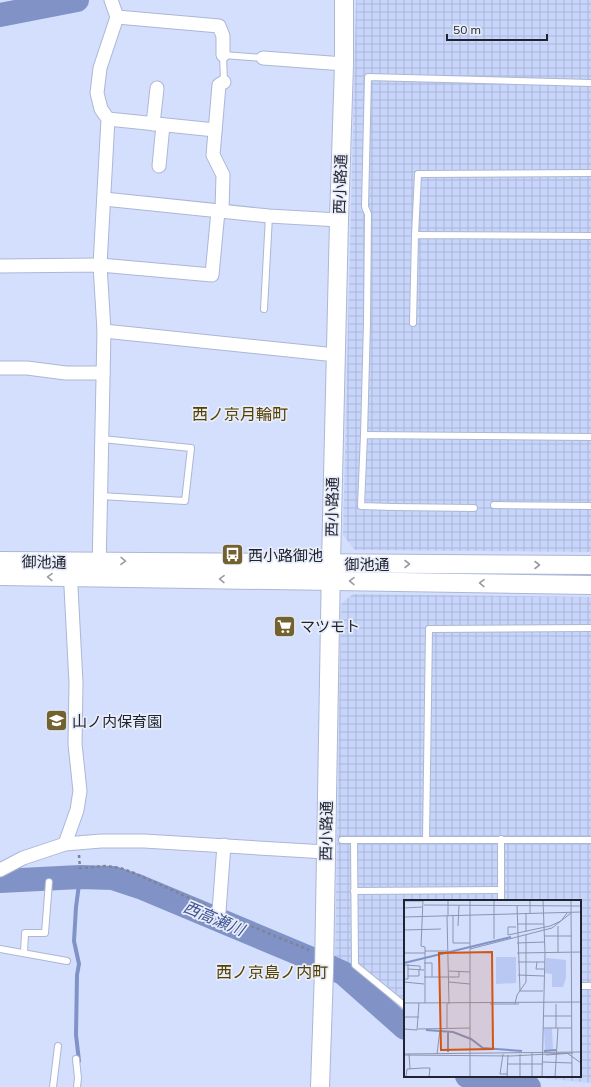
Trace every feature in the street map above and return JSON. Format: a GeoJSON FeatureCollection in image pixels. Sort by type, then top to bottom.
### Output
{"type":"FeatureCollection","features":[{"type":"Feature","properties":{"kind":"street","name":"西小路通"},"geometry":{"type":"LineString","coordinates":[[320,1087],[320,959],[326,852],[339,220],[344,64],[344,0]]}},
{"type":"Feature","properties":{"kind":"street"},"geometry":{"type":"LineString","coordinates":[[99,570],[104,331],[100,265],[108,119],[101,108],[97,93],[100,68],[117,17],[111,2]]}},
{"type":"Feature","properties":{"kind":"street"},"geometry":{"type":"LineString","coordinates":[[117,17],[219,26],[223,36],[223,55]]}},
{"type":"Feature","properties":{"kind":"street"},"geometry":{"type":"LineString","coordinates":[[263,58],[344,64]]}},
{"type":"Feature","properties":{"kind":"street"},"geometry":{"type":"LineString","coordinates":[[0,266],[100,265],[212,275],[223,175],[213,156],[219,85],[224,82]]}},
{"type":"Feature","properties":{"kind":"street"},"geometry":{"type":"LineString","coordinates":[[157,88],[159,166]]}},
{"type":"Feature","properties":{"kind":"street"},"geometry":{"type":"LineString","coordinates":[[108,119],[215,130]]}},
{"type":"Feature","properties":{"kind":"street"},"geometry":{"type":"LineString","coordinates":[[104,199],[269,216],[339,220]]}},
{"type":"Feature","properties":{"kind":"street"},"geometry":{"type":"LineString","coordinates":[[104,331],[336,355]]}},
{"type":"Feature","properties":{"kind":"street"},"geometry":{"type":"LineString","coordinates":[[0,368],[27,368],[66,373],[103,373]]}},
{"type":"Feature","properties":{"kind":"street","name":"御池通"},"geometry":{"type":"LineString","coordinates":[[0,561],[70,570]]}},
{"type":"Feature","properties":{"kind":"street","name":"御池通"},"geometry":{"type":"LineString","coordinates":[[0,576],[70,570],[331,572],[591,565]]}},
{"type":"Feature","properties":{"kind":"street"},"geometry":{"type":"LineString","coordinates":[[70,570],[76,682],[75,744],[80,791],[72,843]]}},
{"type":"Feature","properties":{"kind":"street","name":"御池通"},"geometry":{"type":"LineString","coordinates":[[331,572],[591,585]]}},
{"type":"Feature","properties":{"kind":"street"},"geometry":{"type":"LineString","coordinates":[[0,870],[23,858],[72,843],[119,840],[326,852]]}},
{"type":"Feature","properties":{"kind":"street"},"geometry":{"type":"LineString","coordinates":[[223,914],[224,845]]}},
{"type":"Feature","properties":{"kind":"lane"},"geometry":{"type":"LineString","coordinates":[[224,82],[223,55],[263,58]]}},
{"type":"Feature","properties":{"kind":"lane"},"geometry":{"type":"LineString","coordinates":[[474,508],[361,506],[367,299],[368,214],[365,206],[368,77],[591,83]]}},
{"type":"Feature","properties":{"kind":"lane"},"geometry":{"type":"LineString","coordinates":[[413,323],[418,174],[591,173]]}},
{"type":"Feature","properties":{"kind":"lane"},"geometry":{"type":"LineString","coordinates":[[264,309],[269,216]]}},
{"type":"Feature","properties":{"kind":"lane"},"geometry":{"type":"LineString","coordinates":[[416,235],[591,236]]}},
{"type":"Feature","properties":{"kind":"lane"},"geometry":{"type":"LineString","coordinates":[[364,435],[591,437]]}},
{"type":"Feature","properties":{"kind":"lane"},"geometry":{"type":"LineString","coordinates":[[101,496],[185,501],[191,448],[102,439]]}},
{"type":"Feature","properties":{"kind":"lane"},"geometry":{"type":"LineString","coordinates":[[494,505],[591,506]]}},
{"type":"Feature","properties":{"kind":"lane"},"geometry":{"type":"LineString","coordinates":[[426,840],[429,628],[591,628]]}},
{"type":"Feature","properties":{"kind":"lane"},"geometry":{"type":"LineString","coordinates":[[501,839],[501,900]]}},
{"type":"Feature","properties":{"kind":"lane"},"geometry":{"type":"LineString","coordinates":[[342,840],[591,840]]}},
{"type":"Feature","properties":{"kind":"lane"},"geometry":{"type":"LineString","coordinates":[[354,840],[355,965],[404,1005]]}},
{"type":"Feature","properties":{"kind":"lane"},"geometry":{"type":"LineString","coordinates":[[24,953],[25,933],[45,933],[50,882]]}},
{"type":"Feature","properties":{"kind":"lane"},"geometry":{"type":"LineString","coordinates":[[354,891],[501,890]]}},
{"type":"Feature","properties":{"kind":"lane"},"geometry":{"type":"LineString","coordinates":[[0,949],[67,961]]}},
{"type":"Feature","properties":{"kind":"lane"},"geometry":{"type":"LineString","coordinates":[[53,1087],[58,1046]]}},
{"type":"Feature","properties":{"kind":"lane"},"geometry":{"type":"LineString","coordinates":[[76,1059],[78,1078],[77,1087]]}},
{"type":"Feature","properties":{"kind":"path"},"geometry":{"type":"LineString","coordinates":[[72,843],[80,868],[106,866],[120,868],[134,873],[320,959]]}},
{"type":"Feature","properties":{"kind":"shaded area"},"geometry":{"type":"Polygon","coordinates":[[[356,0],[591,0],[591,552],[355,550],[343,535],[356,0]]]}},
{"type":"Feature","properties":{"kind":"shaded area"},"geometry":{"type":"Polygon","coordinates":[[[353,594],[591,597],[591,1083],[529,1077],[581,1077],[581,900],[404,900],[404,1013],[351,966],[335,958],[341,604],[353,594]]]}},
{"type":"Feature","properties":{"kind":"waterway"},"geometry":{"type":"LineString","coordinates":[[0,15],[77,0]]}},
{"type":"Feature","properties":{"kind":"waterway"},"geometry":{"type":"LineString","coordinates":[[79,1061],[76,1035],[77,975],[79,964],[74,941],[80,877]]}},
{"type":"Feature","properties":{"kind":"waterway","name":"西高瀬川"},"geometry":{"type":"LineString","coordinates":[[0,881],[80,877],[113,878],[140,887],[343,973],[404,1027]]}},
{"type":"Feature","properties":{"kind":"waterway","name":"西高瀬川"},"geometry":{"type":"LineString","coordinates":[[470,1077],[480,1080],[529,1087]]}},
{"type":"Feature","properties":{"kind":"place","name":"西小路御池"},"geometry":{"type":"Point","coordinates":[233,555]}},
{"type":"Feature","properties":{"kind":"place","name":"マツモト"},"geometry":{"type":"Point","coordinates":[285,626]}},
{"type":"Feature","properties":{"kind":"place","name":"山ノ内保育園"},"geometry":{"type":"Point","coordinates":[57,721]}},
{"type":"Feature","properties":{"kind":"district","name":"西ノ京月輪町"},"geometry":{"type":"Point","coordinates":[240,414]}},
{"type":"Feature","properties":{"kind":"district","name":"西ノ京島ノ内町"},"geometry":{"type":"Point","coordinates":[272,972]}}]}
